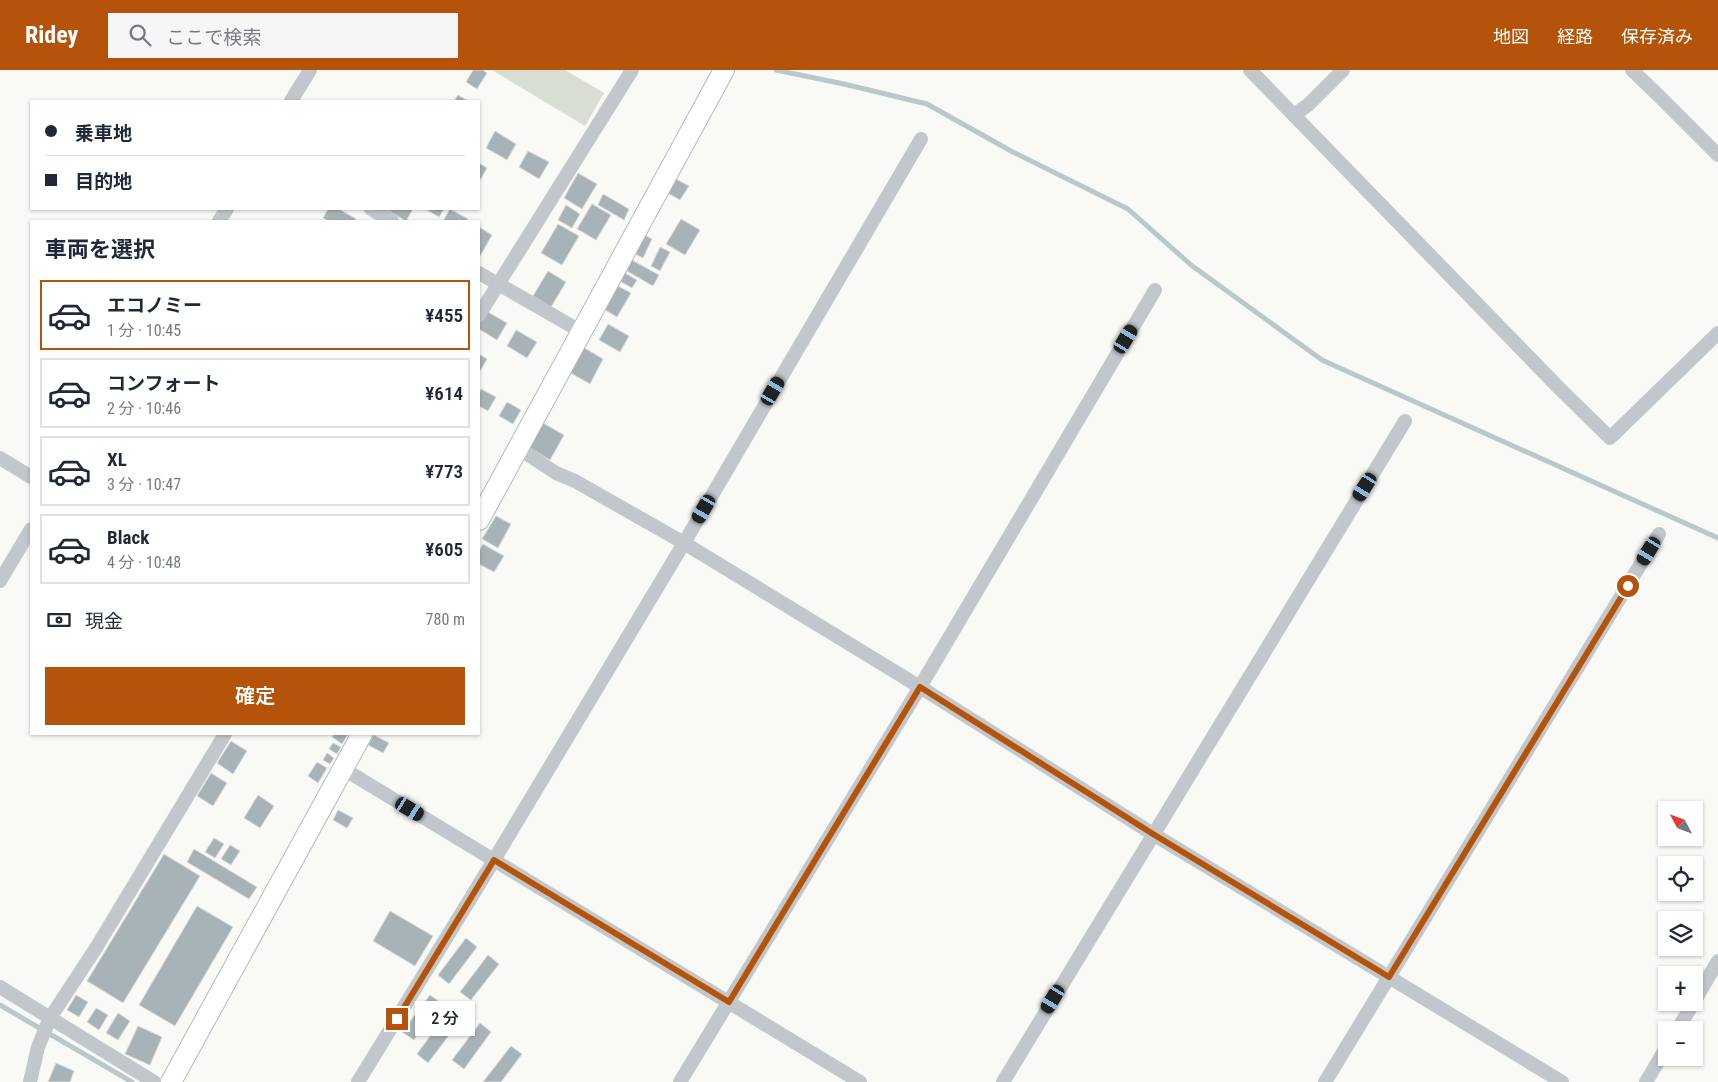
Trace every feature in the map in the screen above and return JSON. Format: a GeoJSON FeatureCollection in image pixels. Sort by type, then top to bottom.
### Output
{"type":"FeatureCollection","features":[{"type":"Feature","properties":{"kind":"street"},"geometry":{"type":"LineString","coordinates":[[292,100],[310,70]]}},
{"type":"Feature","properties":{"kind":"street"},"geometry":{"type":"LineString","coordinates":[[480,313],[632,70]]}},
{"type":"Feature","properties":{"kind":"street"},"geometry":{"type":"LineString","coordinates":[[480,518],[724,70]]}},
{"type":"Feature","properties":{"kind":"street"},"geometry":{"type":"LineString","coordinates":[[1250,70],[1558,388],[1610,438],[1718,333]]}},
{"type":"Feature","properties":{"kind":"street"},"geometry":{"type":"LineString","coordinates":[[1294,115],[1308,105],[1343,70]]}},
{"type":"Feature","properties":{"kind":"street"},"geometry":{"type":"LineString","coordinates":[[1632,70],[1718,155]]}},
{"type":"Feature","properties":{"kind":"street"},"geometry":{"type":"LineString","coordinates":[[358,1082],[684,543],[921,139]]}},
{"type":"Feature","properties":{"kind":"street"},"geometry":{"type":"LineString","coordinates":[[373,210],[390,220]]}},
{"type":"Feature","properties":{"kind":"street"},"geometry":{"type":"LineString","coordinates":[[480,274],[582,332]]}},
{"type":"Feature","properties":{"kind":"street"},"geometry":{"type":"LineString","coordinates":[[680,1082],[920,687],[1155,290]]}},
{"type":"Feature","properties":{"kind":"street"},"geometry":{"type":"LineString","coordinates":[[1003,1082],[1405,421]]}},
{"type":"Feature","properties":{"kind":"street"},"geometry":{"type":"LineString","coordinates":[[518,448],[556,473],[575,481],[684,543],[920,687],[1153,834],[1562,1082]]}},
{"type":"Feature","properties":{"kind":"street"},"geometry":{"type":"LineString","coordinates":[[0,458],[30,476]]}},
{"type":"Feature","properties":{"kind":"street"},"geometry":{"type":"LineString","coordinates":[[0,581],[30,531]]}},
{"type":"Feature","properties":{"kind":"street"},"geometry":{"type":"LineString","coordinates":[[1325,1082],[1659,534]]}},
{"type":"Feature","properties":{"kind":"street"},"geometry":{"type":"LineString","coordinates":[[30,1082],[38,1048],[50,1018],[96,948],[223,735]]}},
{"type":"Feature","properties":{"kind":"street"},"geometry":{"type":"LineString","coordinates":[[171,1082],[361,735]]}},
{"type":"Feature","properties":{"kind":"street"},"geometry":{"type":"LineString","coordinates":[[342,768],[860,1082]]}},
{"type":"Feature","properties":{"kind":"street"},"geometry":{"type":"LineString","coordinates":[[1703,987],[1718,961]]}},
{"type":"Feature","properties":{"kind":"street"},"geometry":{"type":"LineString","coordinates":[[0,987],[154,1082]]}},
{"type":"Feature","properties":{"kind":"street"},"geometry":{"type":"LineString","coordinates":[[1646,1082],[1658,1062]]}},
{"type":"Feature","properties":{"kind":"shaded area"},"geometry":{"type":"Polygon","coordinates":[[[492,70],[565,70],[604,93],[585,126],[492,70]]]}},
{"type":"Feature","properties":{"kind":"building"},"geometry":{"type":"Polygon","coordinates":[[[473,70],[483,70],[487,73],[477,89],[466,82],[473,70]]]}},
{"type":"Feature","properties":{"kind":"building"},"geometry":{"type":"Polygon","coordinates":[[[458,95],[466,100],[455,100],[458,95]]]}},
{"type":"Feature","properties":{"kind":"building"},"geometry":{"type":"Polygon","coordinates":[[[495,131],[516,144],[507,160],[486,148],[495,131]]]}},
{"type":"Feature","properties":{"kind":"building"},"geometry":{"type":"Polygon","coordinates":[[[528,151],[549,162],[539,179],[519,167],[528,151]]]}},
{"type":"Feature","properties":{"kind":"building"},"geometry":{"type":"Polygon","coordinates":[[[480,164],[487,168],[480,180],[480,164]]]}},
{"type":"Feature","properties":{"kind":"building"},"geometry":{"type":"Polygon","coordinates":[[[578,173],[597,184],[582,209],[564,198],[578,173]]]}},
{"type":"Feature","properties":{"kind":"building"},"geometry":{"type":"Polygon","coordinates":[[[674,178],[689,186],[680,200],[666,192],[674,178]]]}},
{"type":"Feature","properties":{"kind":"building"},"geometry":{"type":"Polygon","coordinates":[[[603,194],[629,209],[624,220],[598,205],[603,194]]]}},
{"type":"Feature","properties":{"kind":"building"},"geometry":{"type":"Polygon","coordinates":[[[592,204],[611,215],[596,240],[577,229],[592,204]]]}},
{"type":"Feature","properties":{"kind":"building"},"geometry":{"type":"Polygon","coordinates":[[[566,205],[580,214],[572,228],[558,220],[566,205]]]}},
{"type":"Feature","properties":{"kind":"building"},"geometry":{"type":"Polygon","coordinates":[[[327,210],[341,210],[356,219],[327,220],[323,218],[327,210]]]}},
{"type":"Feature","properties":{"kind":"building"},"geometry":{"type":"Polygon","coordinates":[[[387,210],[412,210],[407,220],[387,210]]]}},
{"type":"Feature","properties":{"kind":"building"},"geometry":{"type":"Polygon","coordinates":[[[427,210],[443,210],[439,217],[427,210]]]}},
{"type":"Feature","properties":{"kind":"building"},"geometry":{"type":"Polygon","coordinates":[[[449,210],[468,219],[468,220],[444,220],[449,210]]]}},
{"type":"Feature","properties":{"kind":"building"},"geometry":{"type":"Polygon","coordinates":[[[681,219],[700,230],[685,255],[666,244],[681,219]]]}},
{"type":"Feature","properties":{"kind":"building"},"geometry":{"type":"Polygon","coordinates":[[[558,224],[579,236],[562,265],[541,253],[558,224]]]}},
{"type":"Feature","properties":{"kind":"building"},"geometry":{"type":"Polygon","coordinates":[[[480,228],[492,235],[480,256],[480,228]]]}},
{"type":"Feature","properties":{"kind":"building"},"geometry":{"type":"Polygon","coordinates":[[[643,234],[652,239],[643,258],[633,253],[643,234]]]}},
{"type":"Feature","properties":{"kind":"building"},"geometry":{"type":"Polygon","coordinates":[[[660,247],[670,252],[660,271],[651,266],[660,247]]]}},
{"type":"Feature","properties":{"kind":"building"},"geometry":{"type":"Polygon","coordinates":[[[632,260],[659,275],[653,286],[627,271],[632,260]]]}},
{"type":"Feature","properties":{"kind":"building"},"geometry":{"type":"Polygon","coordinates":[[[548,271],[566,282],[551,307],[533,296],[548,271]]]}},
{"type":"Feature","properties":{"kind":"building"},"geometry":{"type":"Polygon","coordinates":[[[623,272],[637,280],[632,288],[618,280],[623,272]]]}},
{"type":"Feature","properties":{"kind":"building"},"geometry":{"type":"Polygon","coordinates":[[[616,285],[631,293],[617,317],[602,308],[616,285]]]}},
{"type":"Feature","properties":{"kind":"building"},"geometry":{"type":"Polygon","coordinates":[[[486,311],[507,323],[497,340],[480,330],[480,322],[486,311]]]}},
{"type":"Feature","properties":{"kind":"building"},"geometry":{"type":"Polygon","coordinates":[[[608,324],[629,336],[620,352],[599,340],[608,324]]]}},
{"type":"Feature","properties":{"kind":"building"},"geometry":{"type":"Polygon","coordinates":[[[516,330],[537,342],[527,358],[507,346],[516,330]]]}},
{"type":"Feature","properties":{"kind":"building"},"geometry":{"type":"Polygon","coordinates":[[[583,347],[603,359],[590,384],[569,372],[583,347]]]}},
{"type":"Feature","properties":{"kind":"building"},"geometry":{"type":"Polygon","coordinates":[[[480,355],[487,359],[480,371],[480,355]]]}},
{"type":"Feature","properties":{"kind":"building"},"geometry":{"type":"Polygon","coordinates":[[[481,389],[496,397],[488,411],[480,407],[481,389]]]}},
{"type":"Feature","properties":{"kind":"building"},"geometry":{"type":"Polygon","coordinates":[[[507,402],[521,410],[513,424],[499,416],[507,402]]]}},
{"type":"Feature","properties":{"kind":"building"},"geometry":{"type":"Polygon","coordinates":[[[543,423],[564,435],[550,460],[530,448],[543,423]]]}},
{"type":"Feature","properties":{"kind":"building"},"geometry":{"type":"Polygon","coordinates":[[[496,516],[511,524],[498,548],[482,539],[496,516]]]}},
{"type":"Feature","properties":{"kind":"building"},"geometry":{"type":"Polygon","coordinates":[[[483,544],[504,556],[494,572],[480,565],[480,549],[483,544]]]}},
{"type":"Feature","properties":{"kind":"building"},"geometry":{"type":"Polygon","coordinates":[[[333,735],[347,735],[342,744],[332,737],[333,735]]]}},
{"type":"Feature","properties":{"kind":"building"},"geometry":{"type":"Polygon","coordinates":[[[374,735],[389,743],[383,753],[368,745],[374,735]]]}},
{"type":"Feature","properties":{"kind":"building"},"geometry":{"type":"Polygon","coordinates":[[[231,741],[247,751],[233,774],[217,763],[231,741]]]}},
{"type":"Feature","properties":{"kind":"building"},"geometry":{"type":"Polygon","coordinates":[[[333,743],[341,747],[337,754],[329,749],[333,743]]]}},
{"type":"Feature","properties":{"kind":"building"},"geometry":{"type":"Polygon","coordinates":[[[327,753],[334,758],[330,764],[323,760],[327,753]]]}},
{"type":"Feature","properties":{"kind":"building"},"geometry":{"type":"Polygon","coordinates":[[[317,762],[327,768],[318,783],[308,776],[317,762]]]}},
{"type":"Feature","properties":{"kind":"building"},"geometry":{"type":"Polygon","coordinates":[[[211,773],[227,783],[213,806],[197,796],[211,773]]]}},
{"type":"Feature","properties":{"kind":"building"},"geometry":{"type":"Polygon","coordinates":[[[258,795],[274,806],[260,828],[244,818],[258,795]]]}},
{"type":"Feature","properties":{"kind":"building"},"geometry":{"type":"Polygon","coordinates":[[[338,810],[353,818],[347,828],[333,820],[338,810]]]}},
{"type":"Feature","properties":{"kind":"building"},"geometry":{"type":"Polygon","coordinates":[[[214,838],[224,844],[215,858],[205,852],[214,838]]]}},
{"type":"Feature","properties":{"kind":"building"},"geometry":{"type":"Polygon","coordinates":[[[230,845],[240,851],[231,865],[221,859],[230,845]]]}},
{"type":"Feature","properties":{"kind":"building"},"geometry":{"type":"Polygon","coordinates":[[[194,849],[257,887],[249,899],[187,862],[194,849]]]}},
{"type":"Feature","properties":{"kind":"building"},"geometry":{"type":"Polygon","coordinates":[[[164,854],[200,876],[123,1003],[87,981],[164,854]]]}},
{"type":"Feature","properties":{"kind":"building"},"geometry":{"type":"Polygon","coordinates":[[[197,906],[233,927],[175,1026],[139,1005],[197,906]]]}},
{"type":"Feature","properties":{"kind":"building"},"geometry":{"type":"Polygon","coordinates":[[[390,911],[433,936],[415,966],[373,941],[390,911]]]}},
{"type":"Feature","properties":{"kind":"building"},"geometry":{"type":"Polygon","coordinates":[[[466,938],[477,947],[449,984],[438,975],[466,938]]]}},
{"type":"Feature","properties":{"kind":"building"},"geometry":{"type":"Polygon","coordinates":[[[488,955],[499,964],[471,1000],[460,992],[488,955]]]}},
{"type":"Feature","properties":{"kind":"building"},"geometry":{"type":"Polygon","coordinates":[[[76,995],[88,1002],[79,1017],[67,1010],[76,995]]]}},
{"type":"Feature","properties":{"kind":"building"},"geometry":{"type":"Polygon","coordinates":[[[430,995],[441,1003],[414,1040],[402,1032],[430,995]]]}},
{"type":"Feature","properties":{"kind":"building"},"geometry":{"type":"Polygon","coordinates":[[[96,1008],[108,1015],[99,1030],[87,1022],[96,1008]]]}},
{"type":"Feature","properties":{"kind":"building"},"geometry":{"type":"Polygon","coordinates":[[[118,1013],[130,1021],[118,1040],[106,1033],[118,1013]]]}},
{"type":"Feature","properties":{"kind":"building"},"geometry":{"type":"Polygon","coordinates":[[[444,1017],[456,1026],[428,1063],[417,1054],[444,1017]]]}},
{"type":"Feature","properties":{"kind":"building"},"geometry":{"type":"Polygon","coordinates":[[[480,1023],[491,1032],[464,1069],[452,1060],[480,1023]]]}},
{"type":"Feature","properties":{"kind":"building"},"geometry":{"type":"Polygon","coordinates":[[[138,1026],[162,1037],[150,1065],[125,1054],[138,1026]]]}},
{"type":"Feature","properties":{"kind":"building"},"geometry":{"type":"Polygon","coordinates":[[[511,1046],[522,1054],[501,1082],[483,1082],[511,1046]]]}},
{"type":"Feature","properties":{"kind":"building"},"geometry":{"type":"Polygon","coordinates":[[[56,1063],[74,1071],[70,1082],[48,1082],[56,1063]]]}},
{"type":"Feature","properties":{"kind":"waterway"},"geometry":{"type":"LineString","coordinates":[[776,70],[927,104],[1011,151],[1128,209],[1191,265],[1322,360],[1718,538]]}},
{"type":"Feature","properties":{"kind":"waterway"},"geometry":{"type":"LineString","coordinates":[[0,1005],[132,1082]]}},
{"type":"Feature","properties":{"kind":"route"},"geometry":{"type":"LineString","coordinates":[[397,1019],[494,860],[729,1002],[920,687],[1153,834],[1389,977],[1628,586]]}}]}
